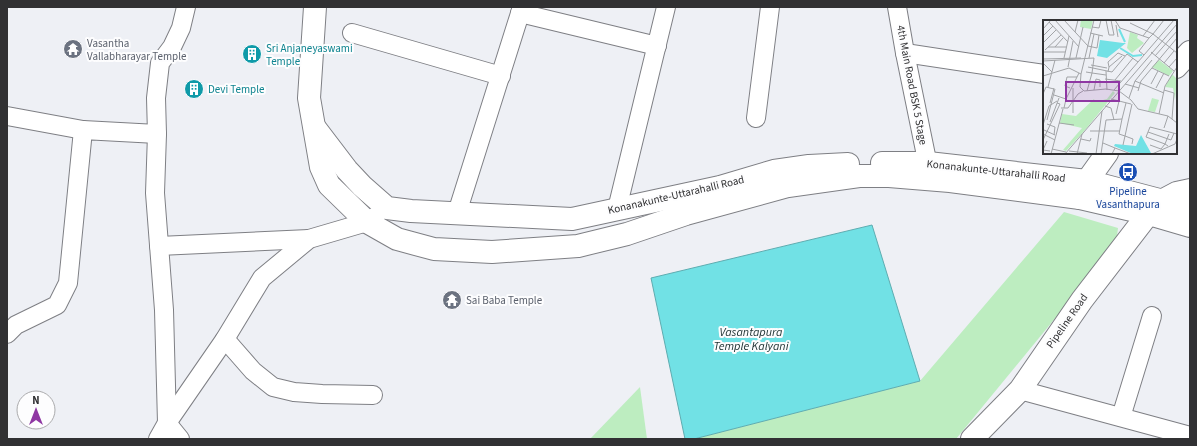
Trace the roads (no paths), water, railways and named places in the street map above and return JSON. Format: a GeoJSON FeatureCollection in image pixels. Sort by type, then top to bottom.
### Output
{"type":"FeatureCollection","features":[{"type":"Feature","properties":{"kind":"main road"},"geometry":{"type":"LineString","coordinates":[[315,7],[309,98],[321,167],[328,185],[367,222],[397,239],[434,250],[492,252],[578,246],[627,234],[686,214],[792,185],[859,176],[889,176],[930,171],[1083,190],[1154,207],[1190,208]]}},
{"type":"Feature","properties":{"kind":"main road"},"geometry":{"type":"LineString","coordinates":[[1177,66],[1190,52]]}},
{"type":"Feature","properties":{"kind":"main road"},"geometry":{"type":"LineString","coordinates":[[313,126],[347,170],[362,186],[387,208]]}},
{"type":"Feature","properties":{"kind":"main road"},"geometry":{"type":"LineString","coordinates":[[1083,190],[1106,154]]}},
{"type":"Feature","properties":{"kind":"main road","name":"Konanakunte-Uttarahalli Road"},"geometry":{"type":"LineString","coordinates":[[387,208],[411,211],[572,219],[720,187],[774,171],[809,166],[892,162],[930,171]]}},
{"type":"Feature","properties":{"kind":"main road"},"geometry":{"type":"LineString","coordinates":[[1154,207],[1190,226]]}},
{"type":"Feature","properties":{"kind":"main road","name":"Pipeline Road"},"geometry":{"type":"LineString","coordinates":[[972,439],[1020,390],[1082,300],[1154,207]]}},
{"type":"Feature","properties":{"kind":"main road"},"geometry":{"type":"LineString","coordinates":[[572,219],[578,246]]}},
{"type":"Feature","properties":{"kind":"street"},"geometry":{"type":"LineString","coordinates":[[180,439],[167,424],[164,310],[155,193],[157,134],[156,98],[160,63],[172,47],[181,28],[186,7]]}},
{"type":"Feature","properties":{"kind":"street"},"geometry":{"type":"LineString","coordinates":[[617,209],[666,7]]}},
{"type":"Feature","properties":{"kind":"street"},"geometry":{"type":"LineString","coordinates":[[756,118],[770,7]]}},
{"type":"Feature","properties":{"kind":"street","name":"4th Main Road BSK 5 Stage"},"geometry":{"type":"LineString","coordinates":[[897,7],[905,53],[930,171]]}},
{"type":"Feature","properties":{"kind":"street"},"geometry":{"type":"LineString","coordinates":[[457,213],[521,10],[657,46]]}},
{"type":"Feature","properties":{"kind":"street"},"geometry":{"type":"LineString","coordinates":[[352,33],[501,76]]}},
{"type":"Feature","properties":{"kind":"street"},"geometry":{"type":"LineString","coordinates":[[905,53],[1043,74]]}},
{"type":"Feature","properties":{"kind":"street"},"geometry":{"type":"LineString","coordinates":[[7,116],[83,130],[157,134]]}},
{"type":"Feature","properties":{"kind":"street"},"geometry":{"type":"LineString","coordinates":[[7,334],[16,325],[57,305],[68,283],[83,130]]}},
{"type":"Feature","properties":{"kind":"street"},"geometry":{"type":"LineString","coordinates":[[1154,207],[1176,191],[1190,188]]}},
{"type":"Feature","properties":{"kind":"street"},"geometry":{"type":"LineString","coordinates":[[159,246],[309,239],[367,222],[387,208]]}},
{"type":"Feature","properties":{"kind":"street"},"geometry":{"type":"LineString","coordinates":[[158,439],[225,339],[262,278],[309,239]]}},
{"type":"Feature","properties":{"kind":"street"},"geometry":{"type":"LineString","coordinates":[[1121,417],[1152,316]]}},
{"type":"Feature","properties":{"kind":"street"},"geometry":{"type":"LineString","coordinates":[[225,339],[253,371],[273,387],[294,392],[373,395]]}},
{"type":"Feature","properties":{"kind":"street"},"geometry":{"type":"LineString","coordinates":[[1020,390],[1190,436]]}},
{"type":"Feature","properties":{"kind":"water","name":"Vasantapura Temple Kalyani"},"geometry":{"type":"Polygon","coordinates":[[[872,225],[920,381],[694,439],[685,439],[651,278],[872,225]]]}},
{"type":"Feature","properties":{"kind":"place","name":"Vasantha Vallabharayar Temple"},"geometry":{"type":"Point","coordinates":[73,49]}},
{"type":"Feature","properties":{"kind":"place","name":"Sri Anjaneyaswami Temple"},"geometry":{"type":"Point","coordinates":[252,54]}},
{"type":"Feature","properties":{"kind":"place","name":"Devi Temple"},"geometry":{"type":"Point","coordinates":[194,89]}},
{"type":"Feature","properties":{"kind":"place","name":"Pipeline Vasanthapura"},"geometry":{"type":"Point","coordinates":[1128,172]}},
{"type":"Feature","properties":{"kind":"place","name":"Sai Baba Temple"},"geometry":{"type":"Point","coordinates":[452,300]}}]}
